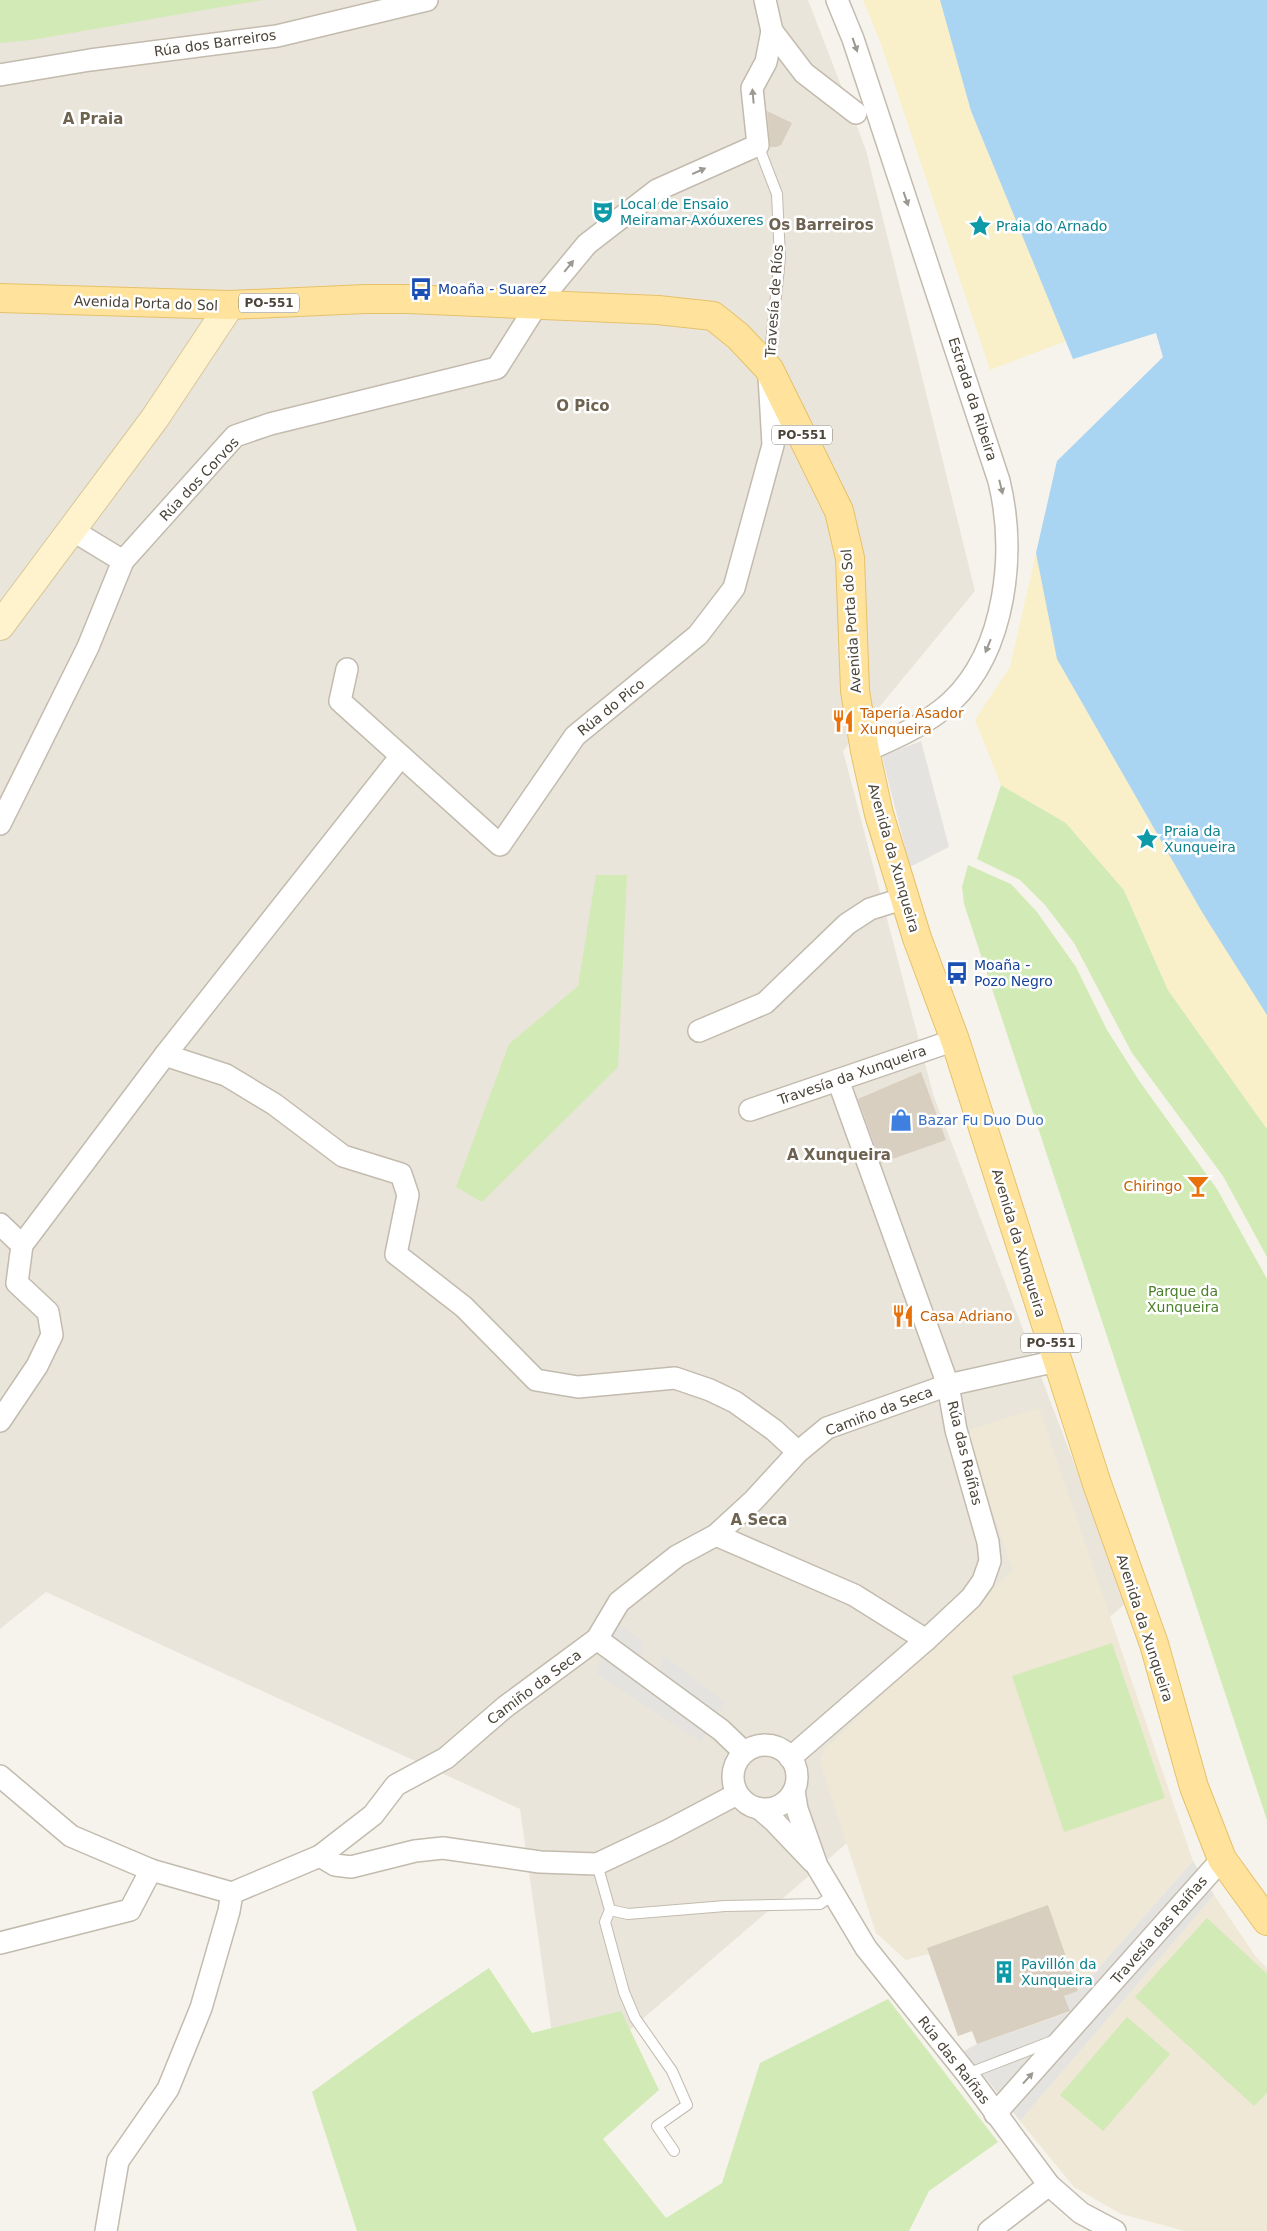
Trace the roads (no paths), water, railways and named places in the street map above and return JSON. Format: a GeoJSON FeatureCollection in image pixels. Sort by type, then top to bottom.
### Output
{"type":"FeatureCollection","features":[{"type":"Feature","properties":{"kind":"main road","name":"Avenida Porta do Sol"},"geometry":{"type":"LineString","coordinates":[[0,298],[230,305],[364,299],[538,304],[658,310],[713,316],[738,336],[769,369],[838,511],[850,558],[855,691],[871,756]]}},
{"type":"Feature","properties":{"kind":"main road","name":"Avenida da Xunqueira"},"geometry":{"type":"LineString","coordinates":[[871,756],[879,814],[905,898],[955,1040],[1097,1484],[1154,1644],[1194,1787],[1222,1858],[1267,1922]]}},
{"type":"Feature","properties":{"kind":"street","name":"Rúa dos Barreiros"},"geometry":{"type":"LineString","coordinates":[[0,75],[90,60],[277,36],[427,0]]}},
{"type":"Feature","properties":{"kind":"street"},"geometry":{"type":"LineString","coordinates":[[765,0],[772,31],[804,73],[856,113]]}},
{"type":"Feature","properties":{"kind":"street","name":"Estrada da Ribeira"},"geometry":{"type":"LineString","coordinates":[[837,0],[853,39],[999,480],[1006,507],[1008,560],[996,625],[986,652],[966,684],[951,702],[927,720],[896,737],[871,756]]}},
{"type":"Feature","properties":{"kind":"street","name":"Travesía de Ríos"},"geometry":{"type":"LineString","coordinates":[[758,144],[752,88],[766,62],[772,31]]}},
{"type":"Feature","properties":{"kind":"street","name":"Rúa dos Corvos"},"geometry":{"type":"LineString","coordinates":[[0,824],[88,646],[123,561],[235,436],[270,424],[497,368],[538,304],[587,244],[657,190],[758,144]]}},
{"type":"Feature","properties":{"kind":"street"},"geometry":{"type":"LineString","coordinates":[[0,626],[155,418],[230,305]]}},
{"type":"Feature","properties":{"kind":"street","name":"Rúa do Pico"},"geometry":{"type":"LineString","coordinates":[[347,669],[340,702],[500,846],[575,736],[698,635],[734,588],[774,445],[769,369]]}},
{"type":"Feature","properties":{"kind":"street"},"geometry":{"type":"LineString","coordinates":[[72,530],[123,561]]}},
{"type":"Feature","properties":{"kind":"street"},"geometry":{"type":"LineString","coordinates":[[0,1421],[37,1366],[52,1334],[48,1312],[17,1283],[22,1245],[165,1055],[401,756]]}},
{"type":"Feature","properties":{"kind":"street"},"geometry":{"type":"LineString","coordinates":[[698,1031],[765,1002],[847,924],[870,909],[905,898]]}},
{"type":"Feature","properties":{"kind":"street","name":"Travesía da Xunqueira"},"geometry":{"type":"LineString","coordinates":[[750,1110],[955,1040]]}},
{"type":"Feature","properties":{"kind":"street"},"geometry":{"type":"LineString","coordinates":[[165,1055],[226,1075],[274,1104],[343,1156],[401,1174],[408,1195],[396,1254],[464,1307],[536,1380],[578,1387],[675,1378],[710,1390],[735,1402],[774,1430],[798,1452]]}},
{"type":"Feature","properties":{"kind":"street","name":"Rúa das Raíñas"},"geometry":{"type":"LineString","coordinates":[[790,1758],[926,1640],[971,1598],[983,1580],[990,1561],[988,1542],[956,1430],[948,1385],[838,1080]]}},
{"type":"Feature","properties":{"kind":"street"},"geometry":{"type":"LineString","coordinates":[[0,1224],[22,1245]]}},
{"type":"Feature","properties":{"kind":"street","name":"Camiño da Seca"},"geometry":{"type":"LineString","coordinates":[[232,1893],[320,1856],[373,1815],[396,1785],[446,1758],[505,1707],[597,1639],[619,1602],[677,1556],[716,1535],[753,1501],[798,1452],[827,1428],[948,1385],[1057,1360]]}},
{"type":"Feature","properties":{"kind":"street"},"geometry":{"type":"LineString","coordinates":[[716,1535],[854,1595],[926,1640]]}},
{"type":"Feature","properties":{"kind":"street"},"geometry":{"type":"LineString","coordinates":[[597,1639],[721,1730],[744,1752]]}},
{"type":"Feature","properties":{"kind":"street"},"geometry":{"type":"LineString","coordinates":[[758,1746],[773,1746],[783,1750],[790,1758],[796,1768],[797,1780],[794,1791],[788,1800],[780,1806],[760,1809],[743,1801],[737,1794],[732,1776],[738,1759],[744,1752],[758,1746]]}},
{"type":"Feature","properties":{"kind":"street"},"geometry":{"type":"LineString","coordinates":[[0,1776],[71,1836],[152,1870],[232,1893],[229,1911],[201,2008],[168,2089],[118,2161],[106,2231]]}},
{"type":"Feature","properties":{"kind":"street","name":"Rúa das Raíñas"},"geometry":{"type":"LineString","coordinates":[[794,1791],[796,1809],[817,1866],[866,1948],[967,2074],[1049,2185],[1081,2213],[1115,2231]]}},
{"type":"Feature","properties":{"kind":"street"},"geometry":{"type":"LineString","coordinates":[[320,1856],[335,1865],[352,1866],[415,1851],[443,1848],[540,1862],[597,1864],[667,1831],[737,1794]]}},
{"type":"Feature","properties":{"kind":"street","name":"Rúa das Raíñas"},"geometry":{"type":"LineString","coordinates":[[760,1809],[817,1866]]}},
{"type":"Feature","properties":{"kind":"street","name":"Travesía das Raíñas"},"geometry":{"type":"LineString","coordinates":[[995,2114],[1222,1858]]}},
{"type":"Feature","properties":{"kind":"street"},"geometry":{"type":"LineString","coordinates":[[0,1943],[130,1910],[152,1870]]}},
{"type":"Feature","properties":{"kind":"street"},"geometry":{"type":"LineString","coordinates":[[989,2231],[1049,2185]]}},
{"type":"Feature","properties":{"kind":"lane","name":"Travesía de Ríos"},"geometry":{"type":"LineString","coordinates":[[758,144],[777,194],[779,230],[780,258],[769,369]]}},
{"type":"Feature","properties":{"kind":"lane"},"geometry":{"type":"LineString","coordinates":[[597,1864],[610,1910],[605,1922],[624,1992],[635,2018],[672,2071],[687,2105],[657,2126],[674,2151]]}},
{"type":"Feature","properties":{"kind":"lane"},"geometry":{"type":"LineString","coordinates":[[610,1910],[628,1914],[725,1906],[820,1904],[833,1895]]}},
{"type":"Feature","properties":{"kind":"lane"},"geometry":{"type":"LineString","coordinates":[[967,2074],[1066,2036]]}},
{"type":"Feature","properties":{"kind":"water"},"geometry":{"type":"Polygon","coordinates":[[[940,0],[1267,0],[1267,1015],[1202,912],[1057,659],[1036,553],[1057,461],[1163,357],[1156,333],[1073,359],[971,111],[940,0]]]}},
{"type":"Feature","properties":{"kind":"place","name":"Local de Ensaio Meiramar-Axóuxeres"},"geometry":{"type":"Point","coordinates":[603,212]}},
{"type":"Feature","properties":{"kind":"place","name":"Praia do Arnado"},"geometry":{"type":"Point","coordinates":[980,226]}},
{"type":"Feature","properties":{"kind":"place","name":"Moaña - Suarez"},"geometry":{"type":"Point","coordinates":[421,289]}},
{"type":"Feature","properties":{"kind":"place","name":"Tapería Asador Xunqueira"},"geometry":{"type":"Point","coordinates":[843,721]}},
{"type":"Feature","properties":{"kind":"place","name":"Praia da Xunqueira"},"geometry":{"type":"Point","coordinates":[1147,839]}},
{"type":"Feature","properties":{"kind":"place","name":"Moaña - Pozo Negro"},"geometry":{"type":"Point","coordinates":[957,973]}},
{"type":"Feature","properties":{"kind":"place","name":"Bazar Fu Duo Duo"},"geometry":{"type":"Point","coordinates":[901,1120]}},
{"type":"Feature","properties":{"kind":"place","name":"Chiringo"},"geometry":{"type":"Point","coordinates":[1198,1186]}},
{"type":"Feature","properties":{"kind":"place","name":"Casa Adriano"},"geometry":{"type":"Point","coordinates":[903,1316]}},
{"type":"Feature","properties":{"kind":"place","name":"Pavillón da Xunqueira"},"geometry":{"type":"Point","coordinates":[1004,1972]}},
{"type":"Feature","properties":{"kind":"district","name":"A Praia"},"geometry":{"type":"Point","coordinates":[93,119]}},
{"type":"Feature","properties":{"kind":"district","name":"Os Barreiros"},"geometry":{"type":"Point","coordinates":[821,225]}},
{"type":"Feature","properties":{"kind":"district","name":"O Pico"},"geometry":{"type":"Point","coordinates":[583,406]}},
{"type":"Feature","properties":{"kind":"district","name":"A Xunqueira"},"geometry":{"type":"Point","coordinates":[839,1155]}},
{"type":"Feature","properties":{"kind":"district","name":"A Seca"},"geometry":{"type":"Point","coordinates":[759,1520]}},
{"type":"Feature","properties":{"kind":"park label","name":"Parque da Xunqueira"},"geometry":{"type":"Point","coordinates":[1183,1299]}}]}
